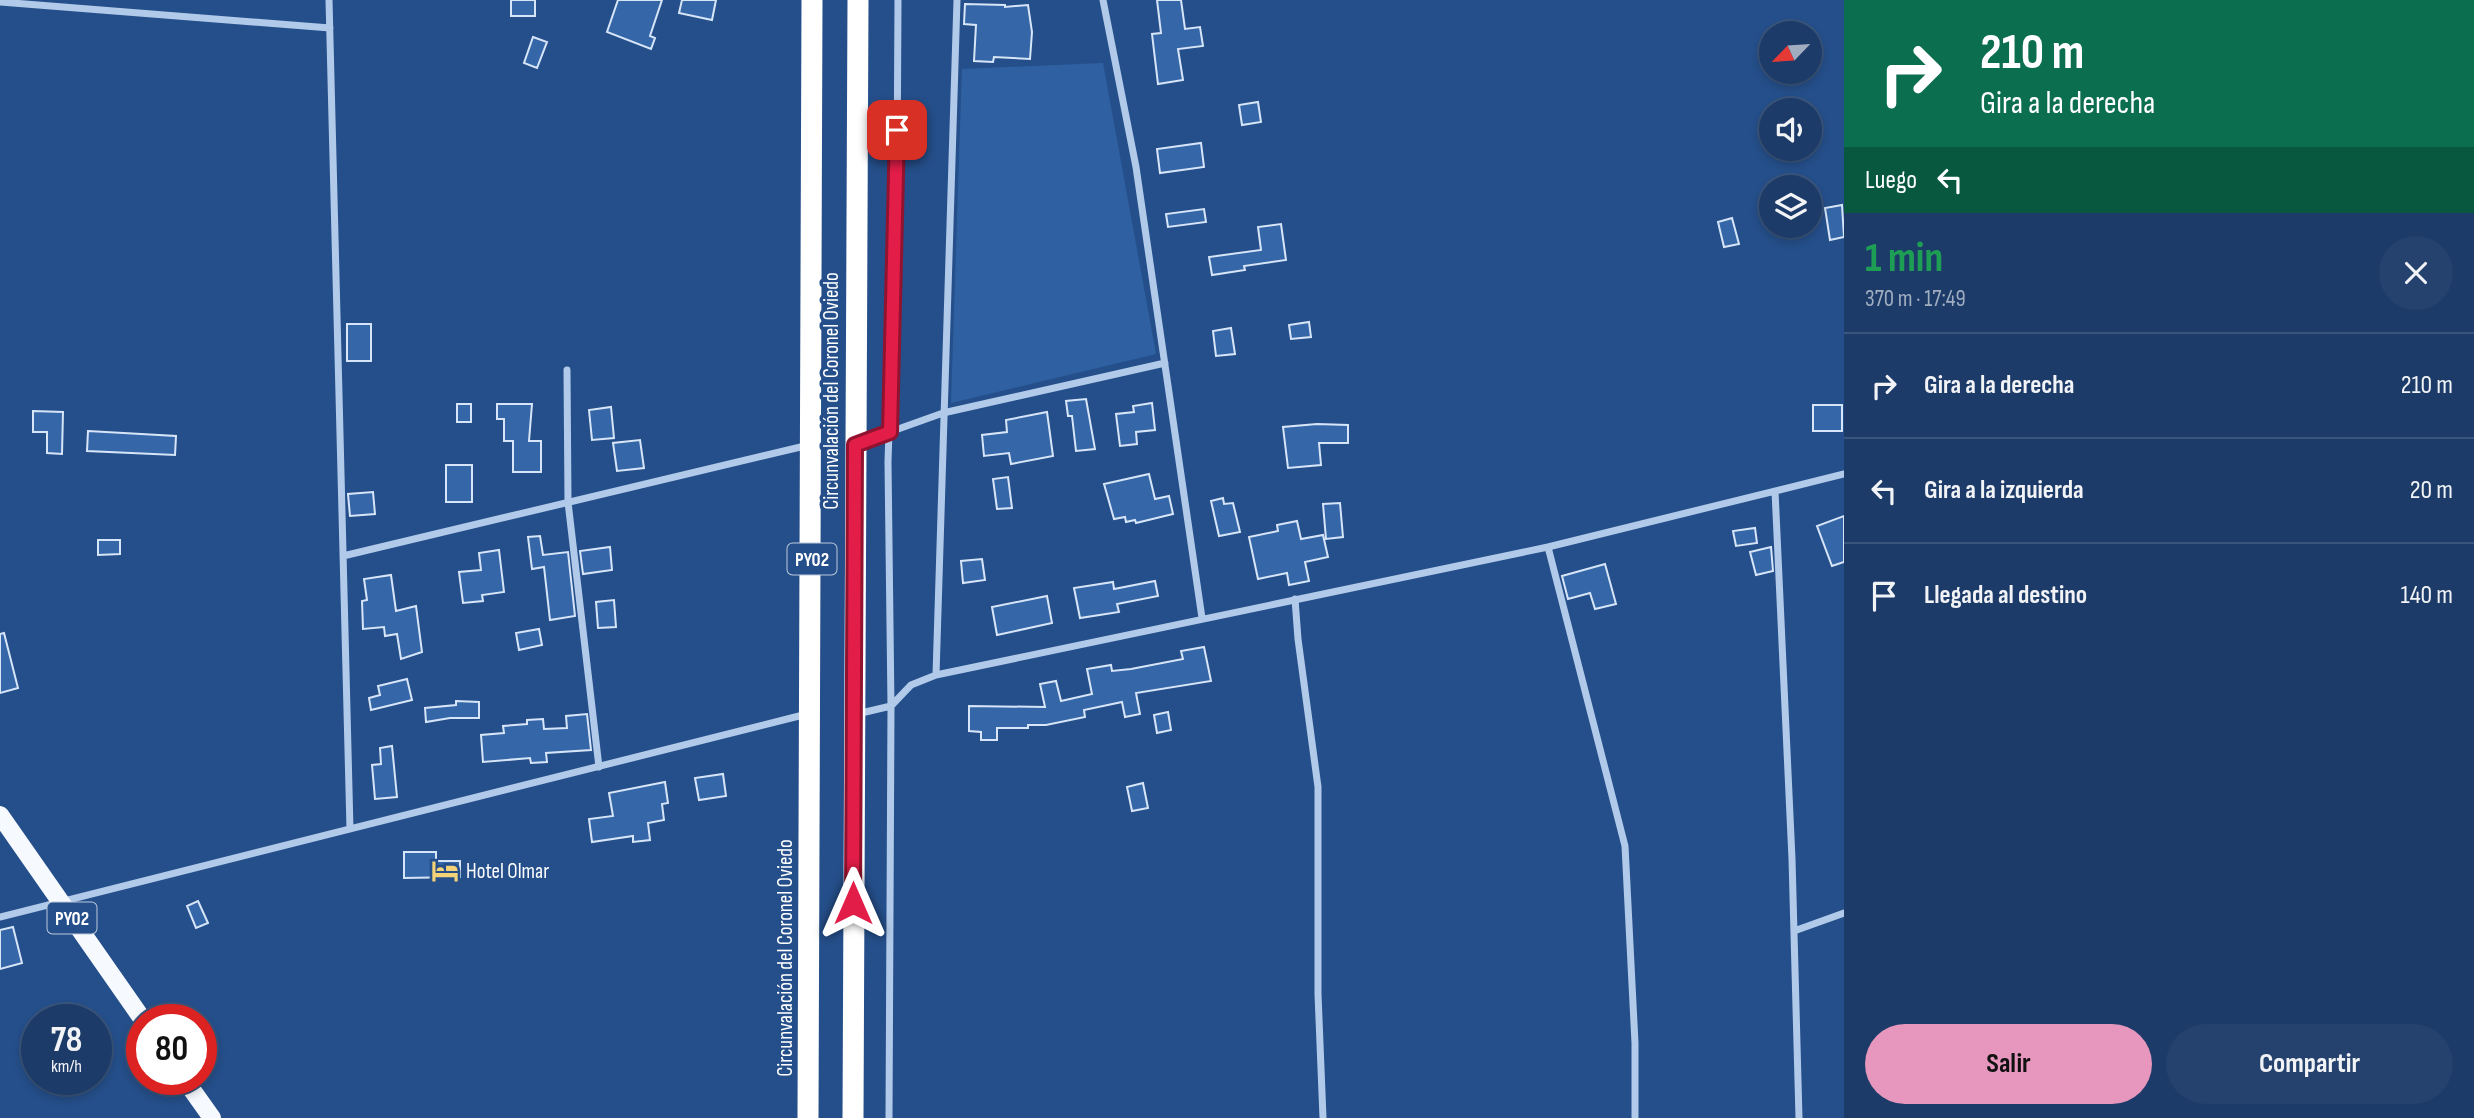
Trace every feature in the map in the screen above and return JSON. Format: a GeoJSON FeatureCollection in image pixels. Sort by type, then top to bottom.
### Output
{"type":"FeatureCollection","features":[{"type":"Feature","properties":{"kind":"highway","name":"Circunvalación del Coronel Oviedo"},"geometry":{"type":"LineString","coordinates":[[808,1118],[812,0]]}},
{"type":"Feature","properties":{"kind":"highway","name":"Circunvalación del Coronel Oviedo"},"geometry":{"type":"LineString","coordinates":[[853,1118],[858,0]]}},
{"type":"Feature","properties":{"kind":"main road","name":"PY02"},"geometry":{"type":"LineString","coordinates":[[0,815],[132,1004]]}},
{"type":"Feature","properties":{"kind":"main road"},"geometry":{"type":"LineString","coordinates":[[196,1095],[212,1118]]}},
{"type":"Feature","properties":{"kind":"street"},"geometry":{"type":"LineString","coordinates":[[329,0],[350,829]]}},
{"type":"Feature","properties":{"kind":"street"},"geometry":{"type":"LineString","coordinates":[[858,0],[865,0]]}},
{"type":"Feature","properties":{"kind":"street"},"geometry":{"type":"LineString","coordinates":[[889,1118],[891,706],[888,462],[897,183],[898,0]]}},
{"type":"Feature","properties":{"kind":"street"},"geometry":{"type":"LineString","coordinates":[[936,675],[957,0]]}},
{"type":"Feature","properties":{"kind":"street"},"geometry":{"type":"LineString","coordinates":[[1103,0],[1136,167],[1202,618]]}},
{"type":"Feature","properties":{"kind":"street"},"geometry":{"type":"LineString","coordinates":[[0,2],[330,28]]}},
{"type":"Feature","properties":{"kind":"street"},"geometry":{"type":"LineString","coordinates":[[855,445],[943,413],[1165,363]]}},
{"type":"Feature","properties":{"kind":"street"},"geometry":{"type":"LineString","coordinates":[[567,370],[568,502],[599,767]]}},
{"type":"Feature","properties":{"kind":"street"},"geometry":{"type":"LineString","coordinates":[[343,556],[812,444]]}},
{"type":"Feature","properties":{"kind":"street"},"geometry":{"type":"LineString","coordinates":[[853,714],[891,706],[911,685],[936,675],[1548,547],[1844,474]]}},
{"type":"Feature","properties":{"kind":"street"},"geometry":{"type":"LineString","coordinates":[[1775,491],[1794,930],[1799,1118]]}},
{"type":"Feature","properties":{"kind":"street"},"geometry":{"type":"LineString","coordinates":[[1548,547],[1625,846],[1635,1118]]}},
{"type":"Feature","properties":{"kind":"street"},"geometry":{"type":"LineString","coordinates":[[1295,599],[1318,787],[1318,993],[1323,1118]]}},
{"type":"Feature","properties":{"kind":"street"},"geometry":{"type":"LineString","coordinates":[[0,917],[811,713]]}},
{"type":"Feature","properties":{"kind":"street"},"geometry":{"type":"LineString","coordinates":[[1794,930],[1844,913]]}},
{"type":"Feature","properties":{"kind":"shaded area"},"geometry":{"type":"Polygon","coordinates":[[[1103,63],[1156,354],[951,403],[962,69],[1103,63]]]}},
{"type":"Feature","properties":{"kind":"building"},"geometry":{"type":"Polygon","coordinates":[[[511,0],[535,0],[535,16],[511,16],[511,0]]]}},
{"type":"Feature","properties":{"kind":"building"},"geometry":{"type":"Polygon","coordinates":[[[618,0],[662,0],[650,36],[655,38],[651,49],[607,32],[618,0]]]}},
{"type":"Feature","properties":{"kind":"building"},"geometry":{"type":"Polygon","coordinates":[[[682,0],[716,0],[712,20],[679,13],[682,0]]]}},
{"type":"Feature","properties":{"kind":"building"},"geometry":{"type":"Polygon","coordinates":[[[1157,0],[1181,0],[1185,29],[1200,27],[1203,46],[1178,49],[1183,80],[1158,84],[1152,34],[1161,33],[1157,0]]]}},
{"type":"Feature","properties":{"kind":"building"},"geometry":{"type":"Polygon","coordinates":[[[965,4],[1005,7],[1028,5],[1032,32],[1030,59],[994,57],[993,62],[974,61],[976,25],[964,24],[965,4]]]}},
{"type":"Feature","properties":{"kind":"building"},"geometry":{"type":"Polygon","coordinates":[[[533,37],[547,42],[537,68],[524,63],[533,37]]]}},
{"type":"Feature","properties":{"kind":"building"},"geometry":{"type":"Polygon","coordinates":[[[1258,102],[1261,122],[1242,125],[1239,105],[1258,102]]]}},
{"type":"Feature","properties":{"kind":"building"},"geometry":{"type":"Polygon","coordinates":[[[1201,143],[1204,167],[1160,173],[1157,149],[1201,143]]]}},
{"type":"Feature","properties":{"kind":"building"},"geometry":{"type":"Polygon","coordinates":[[[1842,205],[1844,237],[1830,240],[1825,208],[1842,205]]]}},
{"type":"Feature","properties":{"kind":"building"},"geometry":{"type":"Polygon","coordinates":[[[1204,209],[1206,222],[1168,227],[1166,214],[1204,209]]]}},
{"type":"Feature","properties":{"kind":"building"},"geometry":{"type":"Polygon","coordinates":[[[1732,218],[1739,244],[1724,247],[1718,222],[1732,218]]]}},
{"type":"Feature","properties":{"kind":"building"},"geometry":{"type":"Polygon","coordinates":[[[1281,224],[1286,260],[1244,266],[1245,270],[1212,275],[1209,257],[1261,250],[1258,227],[1281,224]]]}},
{"type":"Feature","properties":{"kind":"building"},"geometry":{"type":"Polygon","coordinates":[[[1309,322],[1311,337],[1291,339],[1289,325],[1309,322]]]}},
{"type":"Feature","properties":{"kind":"building"},"geometry":{"type":"Polygon","coordinates":[[[347,324],[371,324],[371,361],[347,361],[347,324]]]}},
{"type":"Feature","properties":{"kind":"building"},"geometry":{"type":"Polygon","coordinates":[[[1231,328],[1235,354],[1216,356],[1213,331],[1231,328]]]}},
{"type":"Feature","properties":{"kind":"building"},"geometry":{"type":"Polygon","coordinates":[[[1086,399],[1095,449],[1076,451],[1072,416],[1068,416],[1066,401],[1086,399]]]}},
{"type":"Feature","properties":{"kind":"building"},"geometry":{"type":"Polygon","coordinates":[[[1152,403],[1155,430],[1136,432],[1137,444],[1120,446],[1116,414],[1134,412],[1133,406],[1152,403]]]}},
{"type":"Feature","properties":{"kind":"building"},"geometry":{"type":"Polygon","coordinates":[[[457,404],[471,404],[471,422],[457,422],[457,404]]]}},
{"type":"Feature","properties":{"kind":"building"},"geometry":{"type":"Polygon","coordinates":[[[497,404],[532,404],[529,441],[541,441],[541,472],[513,472],[513,441],[504,441],[504,419],[497,419],[497,404]]]}},
{"type":"Feature","properties":{"kind":"building"},"geometry":{"type":"Polygon","coordinates":[[[1813,405],[1842,405],[1842,431],[1813,431],[1813,405]]]}},
{"type":"Feature","properties":{"kind":"building"},"geometry":{"type":"Polygon","coordinates":[[[611,407],[614,438],[592,440],[589,410],[611,407]]]}},
{"type":"Feature","properties":{"kind":"building"},"geometry":{"type":"Polygon","coordinates":[[[33,411],[63,412],[62,454],[47,453],[47,432],[33,432],[33,411]]]}},
{"type":"Feature","properties":{"kind":"building"},"geometry":{"type":"Polygon","coordinates":[[[1047,412],[1053,456],[1011,464],[1009,453],[984,456],[982,435],[1007,432],[1006,420],[1047,412]]]}},
{"type":"Feature","properties":{"kind":"building"},"geometry":{"type":"Polygon","coordinates":[[[1348,425],[1348,443],[1319,443],[1321,465],[1288,468],[1283,427],[1348,425]]]}},
{"type":"Feature","properties":{"kind":"building"},"geometry":{"type":"Polygon","coordinates":[[[88,431],[176,436],[175,455],[87,451],[88,431]]]}},
{"type":"Feature","properties":{"kind":"building"},"geometry":{"type":"Polygon","coordinates":[[[640,440],[644,468],[617,471],[613,443],[640,440]]]}},
{"type":"Feature","properties":{"kind":"building"},"geometry":{"type":"Polygon","coordinates":[[[446,465],[472,465],[472,502],[446,502],[446,465]]]}},
{"type":"Feature","properties":{"kind":"building"},"geometry":{"type":"Polygon","coordinates":[[[1149,474],[1155,499],[1169,496],[1173,514],[1136,523],[1135,520],[1126,522],[1125,517],[1114,519],[1104,484],[1149,474]]]}},
{"type":"Feature","properties":{"kind":"building"},"geometry":{"type":"Polygon","coordinates":[[[1008,477],[1012,508],[997,509],[993,479],[1008,477]]]}},
{"type":"Feature","properties":{"kind":"building"},"geometry":{"type":"Polygon","coordinates":[[[373,492],[375,514],[350,516],[348,494],[373,492]]]}},
{"type":"Feature","properties":{"kind":"building"},"geometry":{"type":"Polygon","coordinates":[[[1223,498],[1224,504],[1233,503],[1240,532],[1219,536],[1211,501],[1223,498]]]}},
{"type":"Feature","properties":{"kind":"building"},"geometry":{"type":"Polygon","coordinates":[[[1340,503],[1343,537],[1326,539],[1323,504],[1340,503]]]}},
{"type":"Feature","properties":{"kind":"building"},"geometry":{"type":"Polygon","coordinates":[[[1844,516],[1844,562],[1832,566],[1817,526],[1844,516]]]}},
{"type":"Feature","properties":{"kind":"building"},"geometry":{"type":"Polygon","coordinates":[[[1297,521],[1301,539],[1323,535],[1328,557],[1305,562],[1309,581],[1289,585],[1287,573],[1258,579],[1249,537],[1278,531],[1277,525],[1297,521]]]}},
{"type":"Feature","properties":{"kind":"building"},"geometry":{"type":"Polygon","coordinates":[[[1755,528],[1757,543],[1736,546],[1733,531],[1755,528]]]}},
{"type":"Feature","properties":{"kind":"building"},"geometry":{"type":"Polygon","coordinates":[[[540,536],[543,555],[568,552],[575,616],[550,620],[544,567],[532,569],[528,537],[540,536]]]}},
{"type":"Feature","properties":{"kind":"building"},"geometry":{"type":"Polygon","coordinates":[[[98,540],[120,540],[120,554],[98,555],[98,540]]]}},
{"type":"Feature","properties":{"kind":"building"},"geometry":{"type":"Polygon","coordinates":[[[610,547],[612,570],[583,574],[580,551],[610,547]]]}},
{"type":"Feature","properties":{"kind":"building"},"geometry":{"type":"Polygon","coordinates":[[[1771,547],[1773,571],[1756,575],[1750,552],[1771,547]]]}},
{"type":"Feature","properties":{"kind":"building"},"geometry":{"type":"Polygon","coordinates":[[[499,550],[504,592],[482,595],[483,601],[463,603],[459,572],[481,570],[479,553],[499,550]]]}},
{"type":"Feature","properties":{"kind":"building"},"geometry":{"type":"Polygon","coordinates":[[[982,559],[985,580],[963,583],[961,561],[982,559]]]}},
{"type":"Feature","properties":{"kind":"building"},"geometry":{"type":"Polygon","coordinates":[[[1605,564],[1616,604],[1595,609],[1590,593],[1568,599],[1562,576],[1605,564]]]}},
{"type":"Feature","properties":{"kind":"building"},"geometry":{"type":"Polygon","coordinates":[[[391,575],[396,611],[416,606],[422,652],[401,659],[397,634],[385,636],[384,627],[363,629],[362,601],[367,600],[364,579],[391,575]]]}},
{"type":"Feature","properties":{"kind":"building"},"geometry":{"type":"Polygon","coordinates":[[[1155,581],[1158,596],[1117,604],[1119,612],[1080,618],[1074,588],[1113,582],[1114,589],[1155,581]]]}},
{"type":"Feature","properties":{"kind":"building"},"geometry":{"type":"Polygon","coordinates":[[[1047,596],[1052,623],[997,635],[992,607],[1047,596]]]}},
{"type":"Feature","properties":{"kind":"building"},"geometry":{"type":"Polygon","coordinates":[[[614,600],[616,627],[598,628],[596,602],[614,600]]]}},
{"type":"Feature","properties":{"kind":"building"},"geometry":{"type":"Polygon","coordinates":[[[539,629],[542,645],[519,650],[516,633],[539,629]]]}},
{"type":"Feature","properties":{"kind":"building"},"geometry":{"type":"Polygon","coordinates":[[[4,633],[18,688],[0,693],[0,634],[4,633]]]}},
{"type":"Feature","properties":{"kind":"building"},"geometry":{"type":"Polygon","coordinates":[[[1204,647],[1211,681],[1136,693],[1140,714],[1125,717],[1122,702],[1084,710],[1085,717],[1046,725],[1028,725],[1028,728],[997,728],[997,740],[981,740],[981,732],[969,731],[969,706],[1045,707],[1040,684],[1056,681],[1061,701],[1092,694],[1087,669],[1111,665],[1112,671],[1131,669],[1183,659],[1181,651],[1204,647]]]}},
{"type":"Feature","properties":{"kind":"building"},"geometry":{"type":"Polygon","coordinates":[[[407,679],[412,700],[371,710],[369,698],[380,695],[378,686],[407,679]]]}},
{"type":"Feature","properties":{"kind":"building"},"geometry":{"type":"Polygon","coordinates":[[[456,701],[479,702],[479,718],[450,718],[426,722],[425,708],[456,705],[456,701]]]}},
{"type":"Feature","properties":{"kind":"building"},"geometry":{"type":"Polygon","coordinates":[[[1168,712],[1171,730],[1157,733],[1154,715],[1168,712]]]}},
{"type":"Feature","properties":{"kind":"building"},"geometry":{"type":"Polygon","coordinates":[[[587,714],[591,750],[546,753],[547,762],[531,763],[530,758],[483,762],[481,735],[504,733],[503,726],[527,724],[527,720],[543,719],[544,729],[567,728],[566,716],[587,714]]]}},
{"type":"Feature","properties":{"kind":"building"},"geometry":{"type":"Polygon","coordinates":[[[392,746],[397,797],[375,799],[372,765],[381,764],[380,748],[392,746]]]}},
{"type":"Feature","properties":{"kind":"building"},"geometry":{"type":"Polygon","coordinates":[[[723,774],[726,796],[699,800],[695,778],[723,774]]]}},
{"type":"Feature","properties":{"kind":"building"},"geometry":{"type":"Polygon","coordinates":[[[665,782],[668,803],[662,804],[664,820],[648,823],[650,840],[633,842],[633,836],[592,842],[589,819],[613,816],[609,793],[665,782]]]}},
{"type":"Feature","properties":{"kind":"building"},"geometry":{"type":"Polygon","coordinates":[[[1143,783],[1148,808],[1132,811],[1127,787],[1143,783]]]}},
{"type":"Feature","properties":{"kind":"building"},"geometry":{"type":"Polygon","coordinates":[[[404,852],[436,852],[436,861],[460,861],[460,877],[404,878],[404,852]]]}},
{"type":"Feature","properties":{"kind":"building"},"geometry":{"type":"Polygon","coordinates":[[[198,901],[208,923],[196,928],[187,906],[198,901]]]}},
{"type":"Feature","properties":{"kind":"building"},"geometry":{"type":"Polygon","coordinates":[[[13,927],[22,963],[0,969],[0,930],[13,927]]]}},
{"type":"Feature","properties":{"kind":"place","name":"Hotel Olmar"},"geometry":{"type":"Point","coordinates":[445,871]}},
{"type":"Feature","properties":{"kind":"route"},"geometry":{"type":"LineString","coordinates":[[853,903],[855,445],[890,432],[897,130]]}}]}
